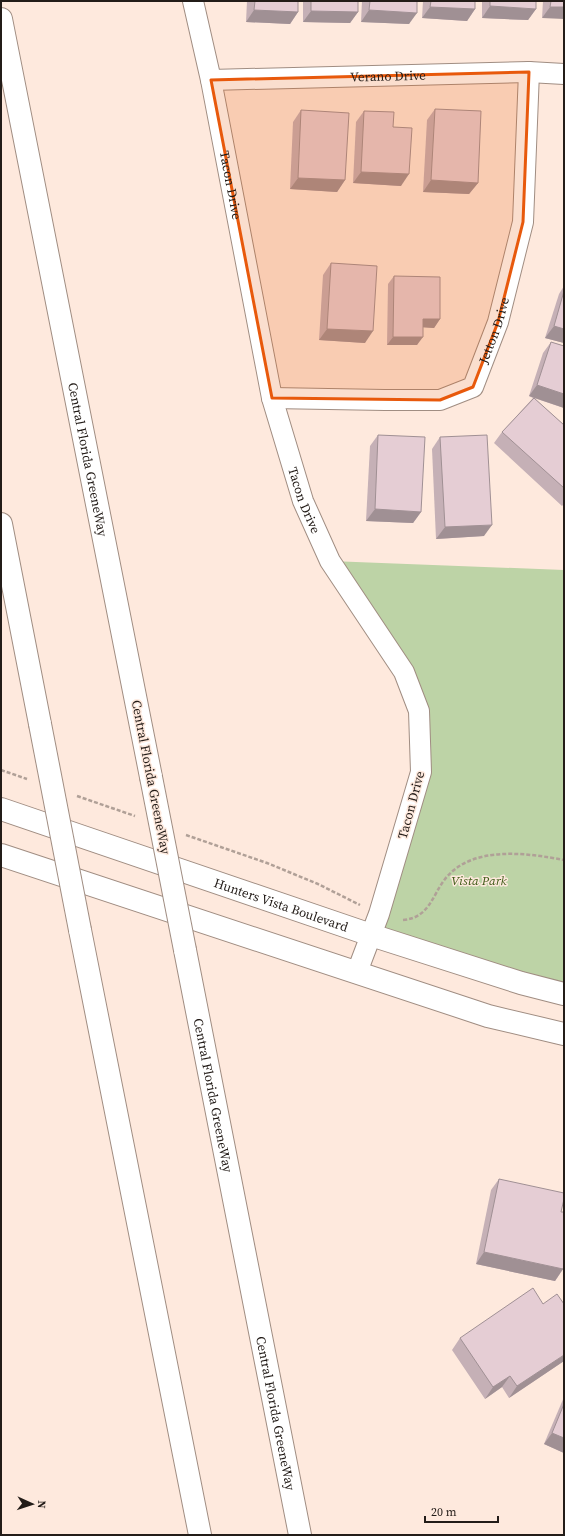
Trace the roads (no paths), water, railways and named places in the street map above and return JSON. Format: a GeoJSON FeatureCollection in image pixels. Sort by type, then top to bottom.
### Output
{"type":"FeatureCollection","features":[{"type":"Feature","properties":{"kind":"main road","name":"Central Florida GreeneWay"},"geometry":{"type":"LineString","coordinates":[[1,20],[300,1535]]}},
{"type":"Feature","properties":{"kind":"main road"},"geometry":{"type":"LineString","coordinates":[[1,524],[200,1535]]}},
{"type":"Feature","properties":{"kind":"main road","name":"Hunters Vista Boulevard"},"geometry":{"type":"LineString","coordinates":[[1,809],[371,935],[521,983],[564,994]]}},
{"type":"Feature","properties":{"kind":"main road"},"geometry":{"type":"LineString","coordinates":[[1,855],[488,1016],[564,1034]]}},
{"type":"Feature","properties":{"kind":"street","name":"Tacon Drive"},"geometry":{"type":"LineString","coordinates":[[193,1],[211,80],[272,398],[303,501],[330,561],[404,672],[419,711],[421,772],[379,914],[357,972]]}},
{"type":"Feature","properties":{"kind":"street","name":"Verano Drive"},"geometry":{"type":"LineString","coordinates":[[211,80],[529,72],[564,74]]}},
{"type":"Feature","properties":{"kind":"street","name":"Jetton Drive"},"geometry":{"type":"LineString","coordinates":[[272,398],[440,400],[473,387],[498,322],[523,222],[529,72]]}},
{"type":"Feature","properties":{"kind":"park label","name":"Vista Park"},"geometry":{"type":"Point","coordinates":[479,880]}}]}
